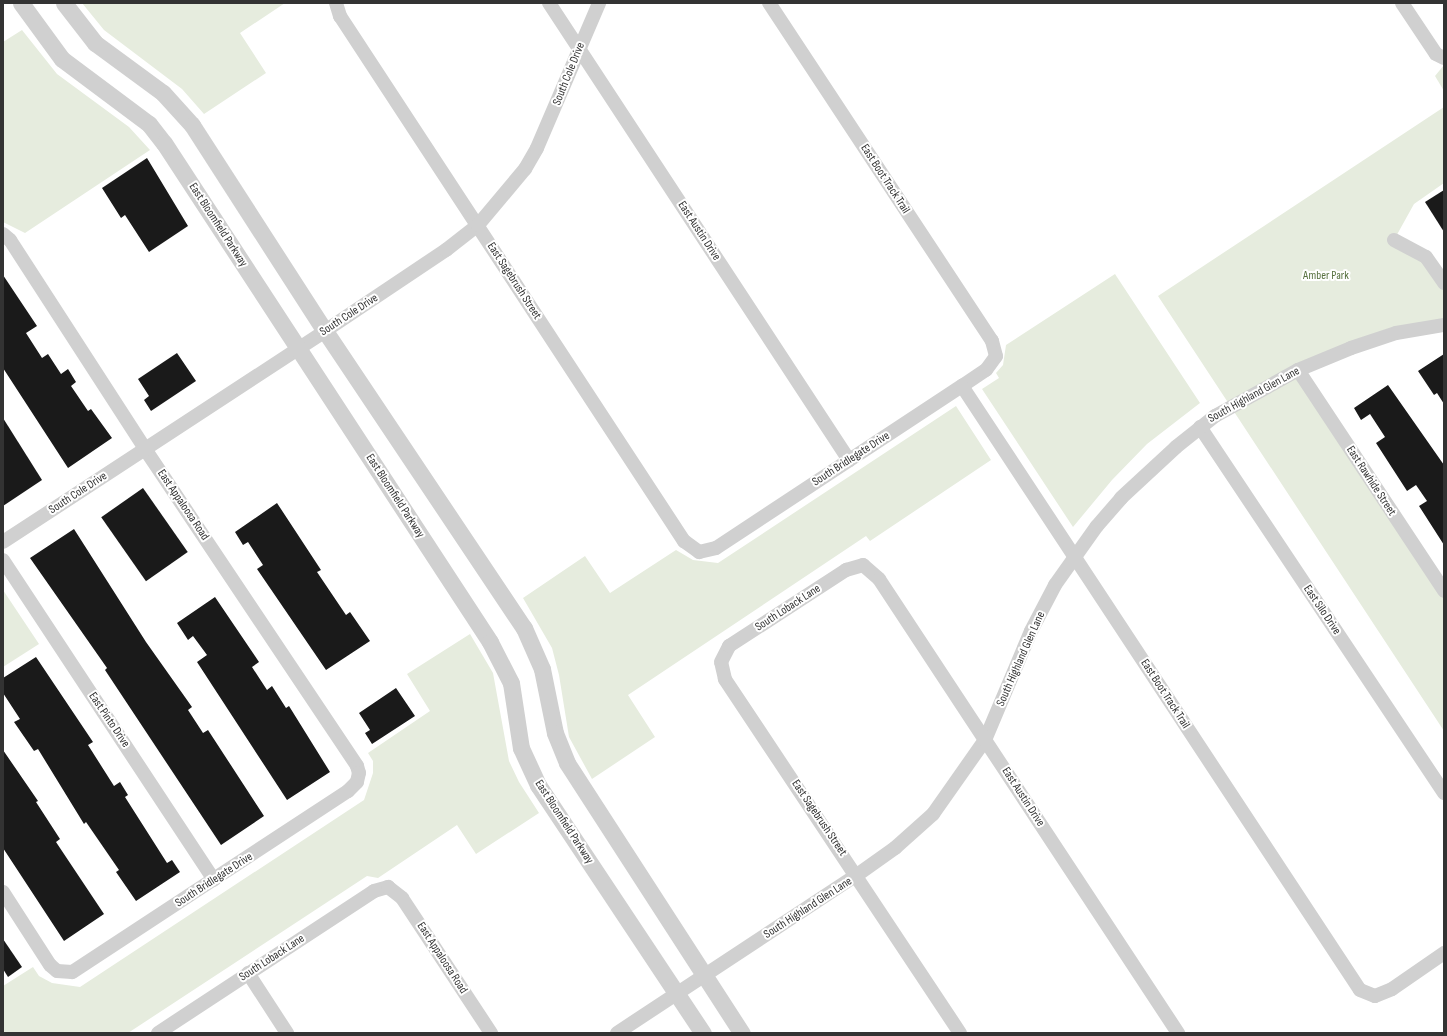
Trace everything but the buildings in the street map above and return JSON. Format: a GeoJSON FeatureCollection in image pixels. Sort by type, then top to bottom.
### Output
{"type":"FeatureCollection","features":[{"type":"Feature","properties":{"kind":"street","name":"East Bloomfield Parkway"},"geometry":{"type":"LineString","coordinates":[[21,3],[62,60],[149,124],[298,348],[503,663],[511,683],[521,748],[538,785],[703,1033]]}},
{"type":"Feature","properties":{"kind":"street"},"geometry":{"type":"LineString","coordinates":[[64,3],[95,43],[163,93],[178,107],[524,628],[542,669],[555,732],[567,763],[742,1033]]}},
{"type":"Feature","properties":{"kind":"street","name":"East Austin Drive"},"geometry":{"type":"LineString","coordinates":[[549,3],[849,460]]}},
{"type":"Feature","properties":{"kind":"street","name":"South Cole Drive"},"geometry":{"type":"LineString","coordinates":[[3,542],[326,331],[446,250],[478,225],[525,169],[552,117],[599,3]]}},
{"type":"Feature","properties":{"kind":"street","name":"East Boot Track Trail"},"geometry":{"type":"LineString","coordinates":[[769,3],[992,341],[996,356]]}},
{"type":"Feature","properties":{"kind":"street"},"geometry":{"type":"LineString","coordinates":[[1402,3],[1436,54],[1444,58]]}},
{"type":"Feature","properties":{"kind":"street","name":"East Sagebrush Street"},"geometry":{"type":"LineString","coordinates":[[335,4],[340,16],[684,541],[699,552]]}},
{"type":"Feature","properties":{"kind":"street","name":"East Appaloosa Road"},"geometry":{"type":"LineString","coordinates":[[3,234],[10,240],[145,449],[357,766],[359,778]]}},
{"type":"Feature","properties":{"kind":"street"},"geometry":{"type":"LineString","coordinates":[[1394,240],[1426,257],[1444,283]]}},
{"type":"Feature","properties":{"kind":"street","name":"South Highland Glen Lane"},"geometry":{"type":"LineString","coordinates":[[617,1033],[857,875],[895,848],[933,814],[985,740],[1032,631],[1055,585],[1074,557],[1121,498],[1151,468],[1200,427],[1226,409],[1298,370],[1351,348],[1396,333],[1444,325]]}},
{"type":"Feature","properties":{"kind":"street","name":"South Bridlegate Drive"},"geometry":{"type":"LineString","coordinates":[[699,552],[716,548],[962,386],[986,370],[996,356]]}},
{"type":"Feature","properties":{"kind":"street","name":"East Rawhide Street"},"geometry":{"type":"LineString","coordinates":[[1298,370],[1444,591]]}},
{"type":"Feature","properties":{"kind":"street","name":"East Boot Track Trail"},"geometry":{"type":"LineString","coordinates":[[962,386],[1360,990],[1375,996],[1392,989],[1444,953]]}},
{"type":"Feature","properties":{"kind":"street","name":"East Silo Drive"},"geometry":{"type":"LineString","coordinates":[[1200,427],[1444,793]]}},
{"type":"Feature","properties":{"kind":"street","name":"East Pinto Drive"},"geometry":{"type":"LineString","coordinates":[[3,560],[214,880]]}},
{"type":"Feature","properties":{"kind":"street","name":"East Austin Drive"},"geometry":{"type":"LineString","coordinates":[[863,565],[879,579],[1178,1033]]}},
{"type":"Feature","properties":{"kind":"street","name":"South Loback Lane"},"geometry":{"type":"LineString","coordinates":[[721,662],[729,646],[846,570],[863,565]]}},
{"type":"Feature","properties":{"kind":"street","name":"East Sagebrush Street"},"geometry":{"type":"LineString","coordinates":[[721,662],[725,679],[857,875],[960,1033]]}},
{"type":"Feature","properties":{"kind":"street","name":"South Bridlegate Drive"},"geometry":{"type":"LineString","coordinates":[[3,892],[50,965],[64,973],[78,969],[348,791],[359,778]]}},
{"type":"Feature","properties":{"kind":"street","name":"East Appaloosa Road"},"geometry":{"type":"LineString","coordinates":[[388,887],[402,898],[491,1033]]}},
{"type":"Feature","properties":{"kind":"street","name":"South Loback Lane"},"geometry":{"type":"LineString","coordinates":[[158,1033],[374,890],[388,887]]}},
{"type":"Feature","properties":{"kind":"street"},"geometry":{"type":"LineString","coordinates":[[248,973],[287,1033]]}},
{"type":"Feature","properties":{"kind":"green space"},"geometry":{"type":"Polygon","coordinates":[[[82,3],[285,3],[240,33],[266,73],[204,114],[182,89],[104,30],[82,3]]]}},
{"type":"Feature","properties":{"kind":"green space"},"geometry":{"type":"Polygon","coordinates":[[[22,30],[57,74],[129,127],[150,150],[25,233],[3,222],[3,42],[22,30]]]}},
{"type":"Feature","properties":{"kind":"green space"},"geometry":{"type":"Polygon","coordinates":[[[1444,65],[1444,91],[1435,76],[1444,65]]]}},
{"type":"Feature","properties":{"kind":"green space","name":"Amber Park"},"geometry":{"type":"Polygon","coordinates":[[[1444,107],[1444,183],[1414,204],[1394,240],[1426,257],[1444,283],[1444,325],[1298,370],[1444,591],[1444,731],[1158,296],[1444,107]]]}},
{"type":"Feature","properties":{"kind":"green space"},"geometry":{"type":"Polygon","coordinates":[[[1115,274],[1200,403],[1147,444],[1112,480],[1073,527],[982,389],[999,378],[996,373],[1003,365],[1006,345],[1115,274]]]}},
{"type":"Feature","properties":{"kind":"green space"},"geometry":{"type":"Polygon","coordinates":[[[956,406],[991,460],[870,541],[866,536],[628,695],[655,737],[592,779],[569,737],[559,675],[552,648],[523,598],[585,556],[610,593],[676,550],[693,560],[718,563],[956,406]]]}},
{"type":"Feature","properties":{"kind":"green space"},"geometry":{"type":"Polygon","coordinates":[[[3,590],[39,644],[3,667],[3,590]]]}},
{"type":"Feature","properties":{"kind":"green space"},"geometry":{"type":"Polygon","coordinates":[[[470,634],[493,673],[509,761],[519,782],[539,813],[476,854],[457,825],[378,878],[367,876],[128,1033],[3,1033],[3,986],[33,967],[39,976],[52,983],[80,987],[364,800],[373,773],[373,761],[368,753],[430,711],[407,674],[470,634]]]}}]}
